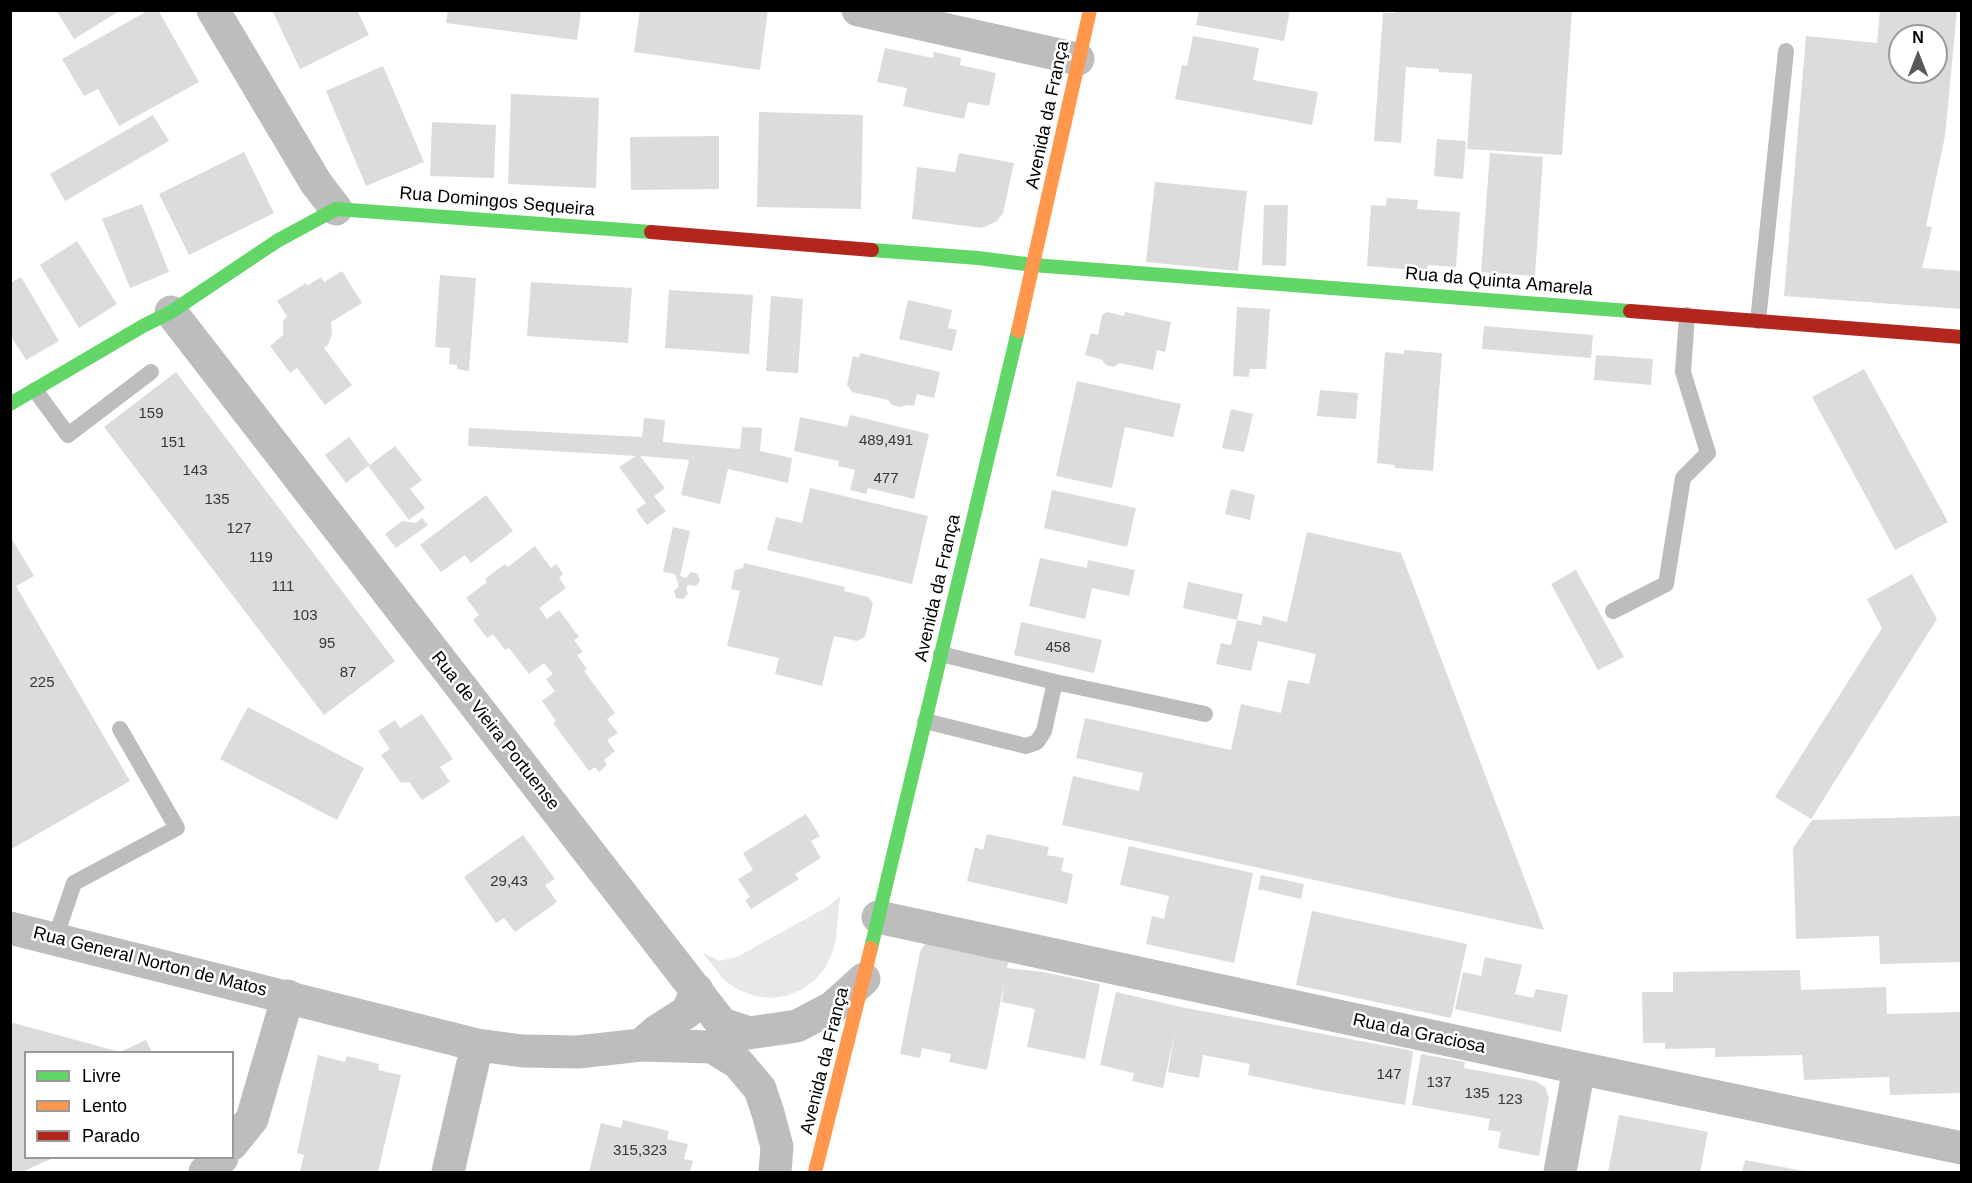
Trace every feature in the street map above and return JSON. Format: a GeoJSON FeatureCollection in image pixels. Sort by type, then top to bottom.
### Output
{"type":"FeatureCollection","features":[{"type":"Feature","properties":{"kind":"main road","name":"Avenida da França"},"geometry":{"type":"LineString","coordinates":[[815,1173],[864,979],[1033,265],[1090,10]]}},
{"type":"Feature","properties":{"kind":"main road","name":"Rua Domingos Sequeira"},"geometry":{"type":"LineString","coordinates":[[336,209],[955,256],[1033,265]]}},
{"type":"Feature","properties":{"kind":"main road"},"geometry":{"type":"LineString","coordinates":[[10,404],[142,326],[171,312],[277,241],[336,209]]}},
{"type":"Feature","properties":{"kind":"main road","name":"Rua da Quinta Amarela"},"geometry":{"type":"LineString","coordinates":[[1033,265],[1962,337]]}},
{"type":"Feature","properties":{"kind":"street"},"geometry":{"type":"LineString","coordinates":[[213,10],[316,183],[336,209]]}},
{"type":"Feature","properties":{"kind":"street"},"geometry":{"type":"LineString","coordinates":[[858,10],[1078,59]]}},
{"type":"Feature","properties":{"kind":"street","name":"Rua de Vieira Portuense"},"geometry":{"type":"LineString","coordinates":[[171,312],[722,1024],[749,1033],[796,1026],[833,1007],[864,979]]}},
{"type":"Feature","properties":{"kind":"street","name":"Rua da Graciosa"},"geometry":{"type":"LineString","coordinates":[[878,917],[1962,1148]]}},
{"type":"Feature","properties":{"kind":"street","name":"Rua General Norton de Matos"},"geometry":{"type":"LineString","coordinates":[[10,928],[477,1045],[523,1051],[578,1052],[641,1045],[712,1047],[738,1063],[760,1089],[777,1147],[775,1173]]}},
{"type":"Feature","properties":{"kind":"street"},"geometry":{"type":"LineString","coordinates":[[641,1045],[657,1031],[687,1012],[697,990]]}},
{"type":"Feature","properties":{"kind":"street","name":"Rua General Norton de Matos"},"geometry":{"type":"LineString","coordinates":[[234,1142],[252,1119],[288,996]]}},
{"type":"Feature","properties":{"kind":"street"},"geometry":{"type":"LineString","coordinates":[[448,1173],[477,1045]]}},
{"type":"Feature","properties":{"kind":"street"},"geometry":{"type":"LineString","coordinates":[[1560,1173],[1579,1068]]}},
{"type":"Feature","properties":{"kind":"street"},"geometry":{"type":"LineString","coordinates":[[205,1173],[221,1159]]}},
{"type":"Feature","properties":{"kind":"lane"},"geometry":{"type":"LineString","coordinates":[[1758,321],[1786,51]]}},
{"type":"Feature","properties":{"kind":"lane"},"geometry":{"type":"LineString","coordinates":[[1613,611],[1666,584],[1683,478],[1708,453],[1683,372],[1687,315]]}},
{"type":"Feature","properties":{"kind":"lane"},"geometry":{"type":"LineString","coordinates":[[35,390],[68,435],[152,372]]}},
{"type":"Feature","properties":{"kind":"lane"},"geometry":{"type":"LineString","coordinates":[[941,654],[1055,682],[1205,714]]}},
{"type":"Feature","properties":{"kind":"lane"},"geometry":{"type":"LineString","coordinates":[[925,721],[1026,746],[1037,742],[1044,731],[1055,682]]}},
{"type":"Feature","properties":{"kind":"lane"},"geometry":{"type":"LineString","coordinates":[[55,939],[74,883],[177,828],[120,729]]}},
{"type":"Feature","properties":{"kind":"shaded area"},"geometry":{"type":"Polygon","coordinates":[[[840,896],[832,954],[825,968],[815,980],[801,990],[786,996],[770,998],[754,996],[725,981],[702,952],[719,961],[737,957],[829,906],[840,896]]]}},
{"type":"Feature","properties":{"kind":"building"},"geometry":{"type":"Polygon","coordinates":[[[56,10],[121,10],[74,39],[56,10]]]}},
{"type":"Feature","properties":{"kind":"building"},"geometry":{"type":"Polygon","coordinates":[[[149,10],[158,10],[199,82],[119,126],[98,89],[84,96],[62,59],[149,10]]]}},
{"type":"Feature","properties":{"kind":"building"},"geometry":{"type":"Polygon","coordinates":[[[272,10],[357,10],[369,35],[300,69],[272,10]]]}},
{"type":"Feature","properties":{"kind":"building"},"geometry":{"type":"Polygon","coordinates":[[[448,10],[581,10],[577,40],[446,23],[448,10]]]}},
{"type":"Feature","properties":{"kind":"building"},"geometry":{"type":"Polygon","coordinates":[[[640,10],[768,10],[760,70],[634,52],[640,10]]]}},
{"type":"Feature","properties":{"kind":"building"},"geometry":{"type":"Polygon","coordinates":[[[1199,10],[1290,10],[1284,41],[1196,25],[1199,10]]]}},
{"type":"Feature","properties":{"kind":"building"},"geometry":{"type":"Polygon","coordinates":[[[1396,10],[1572,10],[1562,155],[1467,149],[1472,74],[1439,72],[1439,69],[1406,67],[1401,143],[1374,141],[1383,13],[1395,13],[1396,10]]]}},
{"type":"Feature","properties":{"kind":"building"},"geometry":{"type":"Polygon","coordinates":[[[1880,10],[1957,10],[1945,136],[1926,226],[1932,227],[1922,268],[1962,271],[1962,309],[1784,296],[1806,36],[1877,43],[1880,10]]]}},
{"type":"Feature","properties":{"kind":"building"},"geometry":{"type":"Polygon","coordinates":[[[1193,36],[1259,48],[1253,80],[1318,92],[1312,125],[1175,99],[1182,65],[1187,66],[1193,36]]]}},
{"type":"Feature","properties":{"kind":"building"},"geometry":{"type":"Polygon","coordinates":[[[885,48],[933,58],[934,52],[961,58],[960,65],[996,73],[989,106],[968,102],[964,119],[903,106],[907,88],[877,82],[885,48]]]}},
{"type":"Feature","properties":{"kind":"building"},"geometry":{"type":"Polygon","coordinates":[[[383,66],[424,162],[366,186],[326,91],[383,66]]]}},
{"type":"Feature","properties":{"kind":"building"},"geometry":{"type":"Polygon","coordinates":[[[511,94],[599,98],[596,188],[508,184],[511,94]]]}},
{"type":"Feature","properties":{"kind":"building"},"geometry":{"type":"Polygon","coordinates":[[[759,112],[863,115],[861,209],[757,207],[759,112]]]}},
{"type":"Feature","properties":{"kind":"building"},"geometry":{"type":"Polygon","coordinates":[[[153,115],[169,141],[65,201],[50,174],[153,115]]]}},
{"type":"Feature","properties":{"kind":"building"},"geometry":{"type":"Polygon","coordinates":[[[432,122],[496,125],[494,178],[430,176],[432,122]]]}},
{"type":"Feature","properties":{"kind":"building"},"geometry":{"type":"Polygon","coordinates":[[[719,136],[719,189],[631,190],[630,137],[719,136]]]}},
{"type":"Feature","properties":{"kind":"building"},"geometry":{"type":"Polygon","coordinates":[[[1437,139],[1466,141],[1463,179],[1434,176],[1437,139]]]}},
{"type":"Feature","properties":{"kind":"building"},"geometry":{"type":"Polygon","coordinates":[[[244,152],[274,213],[189,255],[159,194],[244,152]]]}},
{"type":"Feature","properties":{"kind":"building"},"geometry":{"type":"Polygon","coordinates":[[[959,153],[1014,163],[1003,213],[997,221],[982,228],[912,219],[917,167],[955,172],[959,153]]]}},
{"type":"Feature","properties":{"kind":"building"},"geometry":{"type":"Polygon","coordinates":[[[1490,153],[1543,157],[1535,276],[1481,272],[1490,153]]]}},
{"type":"Feature","properties":{"kind":"building"},"geometry":{"type":"Polygon","coordinates":[[[1155,182],[1247,191],[1238,271],[1146,262],[1155,182]]]}},
{"type":"Feature","properties":{"kind":"building"},"geometry":{"type":"Polygon","coordinates":[[[1387,198],[1418,200],[1417,209],[1460,212],[1456,267],[1428,265],[1427,271],[1367,266],[1371,205],[1386,206],[1387,198]]]}},
{"type":"Feature","properties":{"kind":"building"},"geometry":{"type":"Polygon","coordinates":[[[142,204],[169,272],[130,288],[102,219],[142,204]]]}},
{"type":"Feature","properties":{"kind":"building"},"geometry":{"type":"Polygon","coordinates":[[[1264,205],[1288,205],[1286,266],[1262,265],[1264,205]]]}},
{"type":"Feature","properties":{"kind":"building"},"geometry":{"type":"Polygon","coordinates":[[[77,241],[117,304],[79,328],[40,265],[77,241]]]}},
{"type":"Feature","properties":{"kind":"building"},"geometry":{"type":"Polygon","coordinates":[[[342,271],[362,303],[331,322],[332,334],[328,345],[324,348],[352,385],[325,405],[297,368],[290,373],[270,346],[283,335],[283,321],[287,316],[277,301],[306,283],[307,286],[321,277],[324,282],[342,271]]]}},
{"type":"Feature","properties":{"kind":"building"},"geometry":{"type":"Polygon","coordinates":[[[440,275],[476,278],[469,371],[457,369],[457,365],[449,364],[450,348],[435,347],[440,275]]]}},
{"type":"Feature","properties":{"kind":"building"},"geometry":{"type":"Polygon","coordinates":[[[21,277],[59,341],[26,360],[10,335],[10,283],[21,277]]]}},
{"type":"Feature","properties":{"kind":"building"},"geometry":{"type":"Polygon","coordinates":[[[531,282],[632,288],[628,343],[527,336],[531,282]]]}},
{"type":"Feature","properties":{"kind":"building"},"geometry":{"type":"Polygon","coordinates":[[[669,290],[753,295],[749,354],[665,348],[669,290]]]}},
{"type":"Feature","properties":{"kind":"building"},"geometry":{"type":"Polygon","coordinates":[[[771,296],[803,299],[798,373],[766,371],[771,296]]]}},
{"type":"Feature","properties":{"kind":"building"},"geometry":{"type":"Polygon","coordinates":[[[908,300],[952,310],[948,328],[957,330],[952,351],[899,339],[908,300]]]}},
{"type":"Feature","properties":{"kind":"building"},"geometry":{"type":"Polygon","coordinates":[[[1237,307],[1270,309],[1266,369],[1250,369],[1249,377],[1233,376],[1237,307]]]}},
{"type":"Feature","properties":{"kind":"building"},"geometry":{"type":"Polygon","coordinates":[[[1107,312],[1124,316],[1125,312],[1171,322],[1165,352],[1157,350],[1153,370],[1120,363],[1114,367],[1106,365],[1101,359],[1085,355],[1091,333],[1098,335],[1102,315],[1107,312]]]}},
{"type":"Feature","properties":{"kind":"building"},"geometry":{"type":"Polygon","coordinates":[[[1484,326],[1593,335],[1591,358],[1482,349],[1484,326]]]}},
{"type":"Feature","properties":{"kind":"building"},"geometry":{"type":"Polygon","coordinates":[[[1404,350],[1442,353],[1433,471],[1395,468],[1395,465],[1377,463],[1385,352],[1404,354],[1404,350]]]}},
{"type":"Feature","properties":{"kind":"building"},"geometry":{"type":"Polygon","coordinates":[[[860,353],[940,372],[934,398],[917,394],[914,406],[900,407],[892,405],[888,400],[852,392],[847,385],[853,356],[859,358],[860,353]]]}},
{"type":"Feature","properties":{"kind":"building"},"geometry":{"type":"Polygon","coordinates":[[[1596,355],[1653,359],[1651,385],[1594,380],[1596,355]]]}},
{"type":"Feature","properties":{"kind":"building"},"geometry":{"type":"Polygon","coordinates":[[[1864,369],[1948,522],[1895,550],[1812,397],[1864,369]]]}},
{"type":"Feature","properties":{"kind":"building"},"geometry":{"type":"Polygon","coordinates":[[[176,372],[395,661],[324,715],[104,427],[176,372]]]}},
{"type":"Feature","properties":{"kind":"building"},"geometry":{"type":"Polygon","coordinates":[[[1077,381],[1181,404],[1173,437],[1125,427],[1112,488],[1056,476],[1077,381]]]}},
{"type":"Feature","properties":{"kind":"building"},"geometry":{"type":"Polygon","coordinates":[[[1320,390],[1358,393],[1356,419],[1317,416],[1320,390]]]}},
{"type":"Feature","properties":{"kind":"building"},"geometry":{"type":"Polygon","coordinates":[[[1231,409],[1253,414],[1244,452],[1222,448],[1231,409]]]}},
{"type":"Feature","properties":{"kind":"building"},"geometry":{"type":"Polygon","coordinates":[[[850,415],[929,434],[914,499],[868,488],[866,494],[850,490],[855,470],[838,466],[839,461],[794,451],[800,417],[847,427],[850,415]]]}},
{"type":"Feature","properties":{"kind":"building"},"geometry":{"type":"Polygon","coordinates":[[[644,418],[665,420],[663,442],[740,449],[742,427],[762,428],[760,451],[792,458],[788,483],[728,469],[720,504],[681,495],[689,460],[640,456],[665,488],[654,496],[666,511],[647,525],[636,510],[646,503],[619,467],[636,456],[468,446],[469,428],[642,437],[644,418]]]}},
{"type":"Feature","properties":{"kind":"building"},"geometry":{"type":"Polygon","coordinates":[[[349,437],[370,465],[395,446],[422,480],[410,489],[425,508],[409,520],[368,466],[346,483],[325,455],[349,437]]]}},
{"type":"Feature","properties":{"kind":"building"},"geometry":{"type":"Polygon","coordinates":[[[810,488],[928,516],[912,584],[767,550],[776,517],[802,523],[810,488]]]}},
{"type":"Feature","properties":{"kind":"building"},"geometry":{"type":"Polygon","coordinates":[[[1231,489],[1255,495],[1250,520],[1225,514],[1231,489]]]}},
{"type":"Feature","properties":{"kind":"building"},"geometry":{"type":"Polygon","coordinates":[[[1052,490],[1136,508],[1127,547],[1044,528],[1052,490]]]}},
{"type":"Feature","properties":{"kind":"building"},"geometry":{"type":"Polygon","coordinates":[[[486,495],[513,531],[471,563],[465,555],[441,572],[420,545],[486,495]]]}},
{"type":"Feature","properties":{"kind":"building"},"geometry":{"type":"Polygon","coordinates":[[[422,518],[428,525],[396,548],[385,534],[402,521],[416,523],[422,518]]]}},
{"type":"Feature","properties":{"kind":"building"},"geometry":{"type":"Polygon","coordinates":[[[673,527],[690,531],[680,576],[686,578],[691,572],[698,574],[700,581],[696,586],[688,585],[686,588],[688,594],[683,599],[676,598],[674,591],[679,586],[675,574],[663,572],[673,527]]]}},
{"type":"Feature","properties":{"kind":"building"},"geometry":{"type":"Polygon","coordinates":[[[1307,532],[1401,553],[1544,930],[1062,825],[1073,776],[1139,791],[1143,773],[1076,758],[1085,718],[1231,750],[1241,704],[1281,713],[1288,680],[1309,684],[1316,654],[1258,641],[1251,671],[1216,664],[1221,643],[1231,645],[1237,620],[1261,625],[1263,616],[1287,622],[1307,532]]]}},
{"type":"Feature","properties":{"kind":"building"},"geometry":{"type":"Polygon","coordinates":[[[10,536],[34,576],[16,586],[130,781],[10,850],[10,536]]]}},
{"type":"Feature","properties":{"kind":"building"},"geometry":{"type":"Polygon","coordinates":[[[535,546],[551,568],[556,564],[559,568],[563,574],[559,578],[566,588],[539,608],[547,619],[559,610],[579,637],[574,640],[583,652],[577,655],[587,669],[584,671],[615,713],[607,719],[618,733],[607,740],[615,751],[604,760],[607,765],[599,772],[595,767],[589,771],[553,723],[556,721],[542,701],[555,691],[546,679],[553,674],[544,663],[529,674],[509,648],[505,650],[493,634],[487,638],[473,620],[479,615],[466,598],[487,582],[485,579],[505,564],[508,567],[535,546]]]}},
{"type":"Feature","properties":{"kind":"building"},"geometry":{"type":"Polygon","coordinates":[[[1040,558],[1087,568],[1088,560],[1135,570],[1129,596],[1092,588],[1085,619],[1029,606],[1040,558]]]}},
{"type":"Feature","properties":{"kind":"building"},"geometry":{"type":"Polygon","coordinates":[[[744,563],[845,587],[844,591],[868,597],[873,603],[865,637],[857,641],[834,636],[822,686],[775,674],[779,658],[727,646],[740,591],[731,589],[735,570],[743,568],[744,563]]]}},
{"type":"Feature","properties":{"kind":"building"},"geometry":{"type":"Polygon","coordinates":[[[1576,570],[1624,657],[1598,670],[1551,584],[1576,570]]]}},
{"type":"Feature","properties":{"kind":"building"},"geometry":{"type":"Polygon","coordinates":[[[1912,574],[1937,619],[1811,819],[1775,797],[1882,628],[1867,599],[1912,574]]]}},
{"type":"Feature","properties":{"kind":"building"},"geometry":{"type":"Polygon","coordinates":[[[1188,582],[1243,594],[1237,620],[1183,608],[1188,582]]]}},
{"type":"Feature","properties":{"kind":"building"},"geometry":{"type":"Polygon","coordinates":[[[1021,622],[1102,640],[1094,673],[1014,655],[1021,622]]]}},
{"type":"Feature","properties":{"kind":"building"},"geometry":{"type":"Polygon","coordinates":[[[248,707],[364,768],[337,820],[220,759],[248,707]]]}},
{"type":"Feature","properties":{"kind":"building"},"geometry":{"type":"Polygon","coordinates":[[[422,714],[453,759],[440,767],[450,782],[422,800],[409,782],[401,783],[381,755],[390,749],[378,731],[395,720],[400,728],[422,714]]]}},
{"type":"Feature","properties":{"kind":"building"},"geometry":{"type":"Polygon","coordinates":[[[806,814],[820,836],[811,841],[821,858],[795,874],[799,879],[751,909],[745,900],[750,897],[738,879],[753,870],[743,853],[806,814]]]}},
{"type":"Feature","properties":{"kind":"building"},"geometry":{"type":"Polygon","coordinates":[[[1962,816],[1962,962],[1880,964],[1879,936],[1796,939],[1793,848],[1812,820],[1962,816]]]}},
{"type":"Feature","properties":{"kind":"building"},"geometry":{"type":"Polygon","coordinates":[[[987,834],[1049,847],[1047,855],[1064,858],[1061,871],[1073,874],[1067,904],[967,881],[975,847],[983,850],[987,834]]]}},
{"type":"Feature","properties":{"kind":"building"},"geometry":{"type":"Polygon","coordinates":[[[523,835],[555,879],[545,885],[557,902],[515,932],[504,918],[496,923],[464,877],[523,835]]]}},
{"type":"Feature","properties":{"kind":"building"},"geometry":{"type":"Polygon","coordinates":[[[1129,846],[1253,873],[1234,963],[1146,944],[1152,916],[1164,919],[1169,896],[1120,885],[1129,846]]]}},
{"type":"Feature","properties":{"kind":"building"},"geometry":{"type":"Polygon","coordinates":[[[1261,875],[1304,884],[1301,899],[1258,889],[1261,875]]]}},
{"type":"Feature","properties":{"kind":"building"},"geometry":{"type":"Polygon","coordinates":[[[1312,911],[1467,944],[1451,1018],[1296,985],[1312,911]]]}},
{"type":"Feature","properties":{"kind":"building"},"geometry":{"type":"Polygon","coordinates":[[[931,943],[1009,959],[1007,968],[1043,972],[1100,984],[1085,1059],[1027,1047],[1035,1009],[1002,1002],[1004,984],[987,1070],[949,1062],[951,1054],[922,1048],[920,1058],[900,1054],[920,952],[924,945],[931,943]]]}},
{"type":"Feature","properties":{"kind":"building"},"geometry":{"type":"Polygon","coordinates":[[[1485,957],[1522,965],[1515,994],[1533,998],[1536,989],[1568,995],[1561,1032],[1455,1009],[1463,972],[1481,976],[1485,957]]]}},
{"type":"Feature","properties":{"kind":"building"},"geometry":{"type":"Polygon","coordinates":[[[1800,970],[1801,990],[1886,987],[1887,1014],[1962,1012],[1962,1093],[1890,1095],[1889,1077],[1804,1080],[1802,1055],[1715,1057],[1715,1048],[1665,1049],[1665,1043],[1643,1043],[1642,992],[1673,992],[1673,972],[1800,970]]]}},
{"type":"Feature","properties":{"kind":"building"},"geometry":{"type":"Polygon","coordinates":[[[1116,992],[1181,1007],[1413,1051],[1405,1105],[1248,1075],[1250,1064],[1203,1055],[1199,1078],[1168,1072],[1175,1031],[1163,1088],[1132,1081],[1134,1073],[1100,1065],[1116,992]]]}},
{"type":"Feature","properties":{"kind":"building"},"geometry":{"type":"Polygon","coordinates":[[[10,1022],[116,1051],[24,1051],[24,1159],[51,1159],[22,1172],[10,1172],[10,1022]]]}},
{"type":"Feature","properties":{"kind":"building"},"geometry":{"type":"Polygon","coordinates":[[[146,1040],[152,1051],[122,1051],[146,1040]]]}},
{"type":"Feature","properties":{"kind":"building"},"geometry":{"type":"Polygon","coordinates":[[[1421,1054],[1465,1062],[1464,1068],[1535,1081],[1545,1087],[1549,1098],[1539,1156],[1498,1148],[1501,1132],[1488,1130],[1490,1119],[1412,1105],[1421,1054]]]}},
{"type":"Feature","properties":{"kind":"building"},"geometry":{"type":"Polygon","coordinates":[[[318,1055],[345,1062],[347,1056],[379,1064],[378,1070],[401,1075],[378,1172],[300,1172],[304,1155],[297,1153],[318,1055]]]}},
{"type":"Feature","properties":{"kind":"building"},"geometry":{"type":"Polygon","coordinates":[[[1619,1115],[1708,1132],[1700,1172],[1608,1172],[1619,1115]]]}},
{"type":"Feature","properties":{"kind":"building"},"geometry":{"type":"Polygon","coordinates":[[[623,1120],[669,1131],[667,1139],[688,1144],[684,1159],[693,1161],[690,1172],[589,1172],[601,1123],[621,1128],[623,1120]]]}},
{"type":"Feature","properties":{"kind":"building"},"geometry":{"type":"Polygon","coordinates":[[[1745,1160],[1804,1171],[1804,1172],[1742,1172],[1745,1160]]]}},
{"type":"Feature","properties":{"kind":"traffic: fast"},"geometry":{"type":"LineString","coordinates":[[10,404],[171,312],[277,241],[336,209],[651,232]]}},
{"type":"Feature","properties":{"kind":"traffic: fast"},"geometry":{"type":"LineString","coordinates":[[872,250],[978,258],[1033,265],[1630,311]]}},
{"type":"Feature","properties":{"kind":"traffic: fast"},"geometry":{"type":"LineString","coordinates":[[871,948],[1018,331]]}},
{"type":"Feature","properties":{"kind":"traffic: slow"},"geometry":{"type":"LineString","coordinates":[[1018,331],[1090,10]]}},
{"type":"Feature","properties":{"kind":"traffic: slow"},"geometry":{"type":"LineString","coordinates":[[815,1172],[871,948]]}},
{"type":"Feature","properties":{"kind":"traffic: jam"},"geometry":{"type":"LineString","coordinates":[[651,232],[872,250]]}},
{"type":"Feature","properties":{"kind":"traffic: jam"},"geometry":{"type":"LineString","coordinates":[[1630,311],[1962,337]]}}]}
